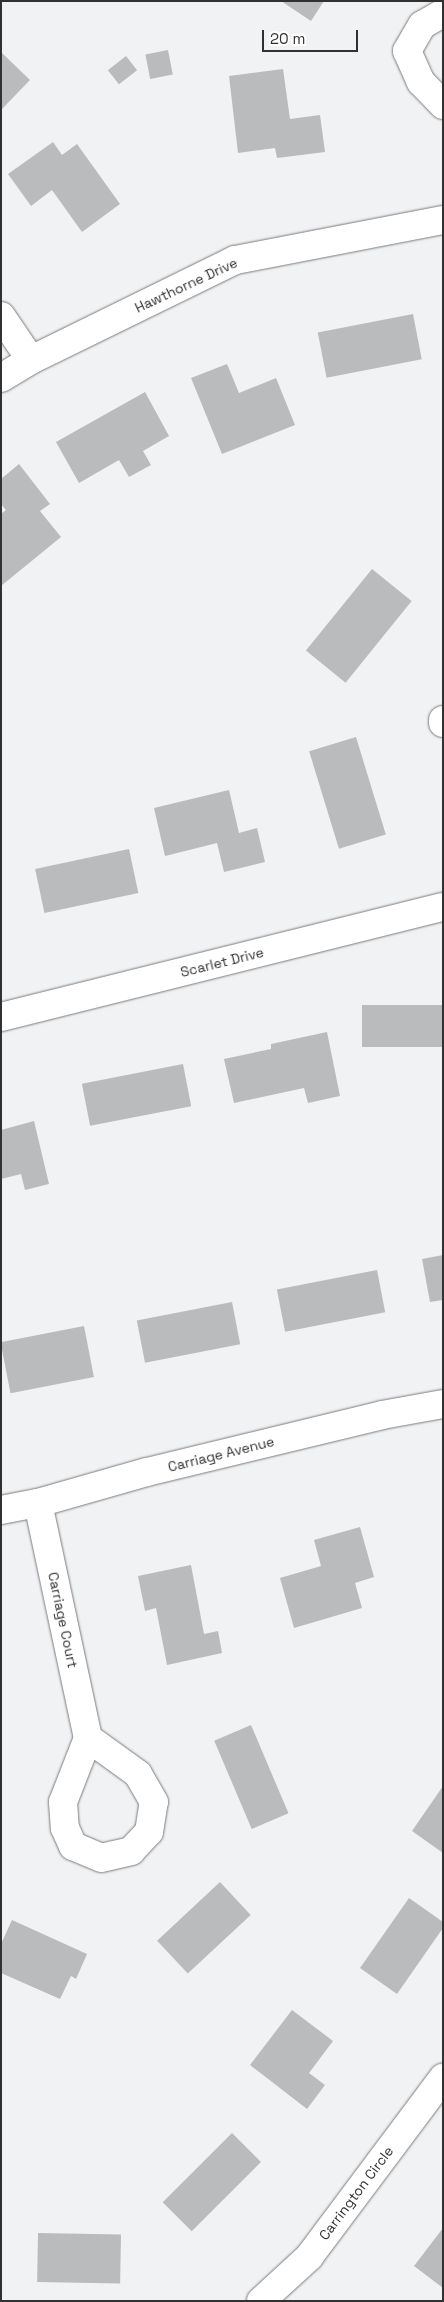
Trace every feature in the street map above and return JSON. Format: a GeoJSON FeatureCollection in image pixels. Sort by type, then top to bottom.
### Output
{"type":"FeatureCollection","features":[{"type":"Feature","properties":{"kind":"street"},"geometry":{"type":"LineString","coordinates":[[443,13],[422,25],[407,51],[421,82],[443,105]]}},
{"type":"Feature","properties":{"kind":"street","name":"Hawthorne Drive"},"geometry":{"type":"LineString","coordinates":[[1,378],[31,360],[234,260],[443,220]]}},
{"type":"Feature","properties":{"kind":"street"},"geometry":{"type":"LineString","coordinates":[[1,316],[31,360]]}},
{"type":"Feature","properties":{"kind":"street","name":"Scarlet Drive"},"geometry":{"type":"LineString","coordinates":[[1,1017],[443,907]]}},
{"type":"Feature","properties":{"kind":"street","name":"Carriage Avenue"},"geometry":{"type":"LineString","coordinates":[[1,1510],[38,1503],[147,1472],[382,1415],[443,1404]]}},
{"type":"Feature","properties":{"kind":"street","name":"Carriage Court"},"geometry":{"type":"LineString","coordinates":[[38,1503],[88,1738]]}},
{"type":"Feature","properties":{"kind":"street","name":"Carrington Circle"},"geometry":{"type":"LineString","coordinates":[[261,2301],[309,2257],[443,2078]]}},
{"type":"Feature","properties":{"kind":"building"},"geometry":{"type":"Polygon","coordinates":[[[281,1],[324,1],[311,21],[281,1]]]}},
{"type":"Feature","properties":{"kind":"building"},"geometry":{"type":"Polygon","coordinates":[[[168,50],[173,75],[150,79],[145,54],[168,50]]]}},
{"type":"Feature","properties":{"kind":"building"},"geometry":{"type":"Polygon","coordinates":[[[1,52],[30,80],[1,110],[1,52]]]}},
{"type":"Feature","properties":{"kind":"building"},"geometry":{"type":"Polygon","coordinates":[[[126,56],[137,70],[119,84],[108,70],[126,56]]]}},
{"type":"Feature","properties":{"kind":"building"},"geometry":{"type":"Polygon","coordinates":[[[283,69],[290,119],[320,115],[325,152],[277,158],[275,148],[238,153],[229,76],[283,69]]]}},
{"type":"Feature","properties":{"kind":"building"},"geometry":{"type":"Polygon","coordinates":[[[53,142],[62,155],[77,144],[120,204],[82,232],[52,190],[31,206],[8,174],[53,142]]]}},
{"type":"Feature","properties":{"kind":"building"},"geometry":{"type":"Polygon","coordinates":[[[413,314],[422,359],[327,378],[318,333],[413,314]]]}},
{"type":"Feature","properties":{"kind":"building"},"geometry":{"type":"Polygon","coordinates":[[[227,364],[239,393],[276,378],[295,425],[222,454],[191,378],[227,364]]]}},
{"type":"Feature","properties":{"kind":"building"},"geometry":{"type":"Polygon","coordinates":[[[145,392],[169,436],[143,451],[151,465],[129,477],[119,460],[79,483],[56,442],[145,392]]]}},
{"type":"Feature","properties":{"kind":"building"},"geometry":{"type":"Polygon","coordinates":[[[19,464],[50,504],[40,511],[61,537],[1,586],[1,514],[6,510],[1,504],[1,479],[19,464]]]}},
{"type":"Feature","properties":{"kind":"building"},"geometry":{"type":"Polygon","coordinates":[[[372,569],[412,601],[346,683],[306,651],[372,569]]]}},
{"type":"Feature","properties":{"kind":"building"},"geometry":{"type":"Polygon","coordinates":[[[356,737],[386,835],[339,849],[309,751],[356,737]]]}},
{"type":"Feature","properties":{"kind":"building"},"geometry":{"type":"Polygon","coordinates":[[[229,790],[239,833],[257,828],[265,862],[224,872],[217,843],[165,856],[154,808],[229,790]]]}},
{"type":"Feature","properties":{"kind":"building"},"geometry":{"type":"Polygon","coordinates":[[[129,849],[138,893],[44,913],[35,869],[129,849]]]}},
{"type":"Feature","properties":{"kind":"building"},"geometry":{"type":"Polygon","coordinates":[[[362,1005],[443,1005],[443,1047],[362,1047],[362,1005]]]}},
{"type":"Feature","properties":{"kind":"building"},"geometry":{"type":"Polygon","coordinates":[[[327,1032],[340,1096],[308,1103],[304,1088],[234,1103],[224,1059],[271,1049],[271,1044],[327,1032]]]}},
{"type":"Feature","properties":{"kind":"building"},"geometry":{"type":"Polygon","coordinates":[[[183,1064],[191,1106],[90,1126],[82,1084],[183,1064]]]}},
{"type":"Feature","properties":{"kind":"building"},"geometry":{"type":"Polygon","coordinates":[[[34,1121],[49,1184],[25,1190],[21,1174],[1,1179],[1,1130],[34,1121]]]}},
{"type":"Feature","properties":{"kind":"building"},"geometry":{"type":"Polygon","coordinates":[[[443,1255],[443,1300],[430,1302],[422,1259],[443,1255]]]}},
{"type":"Feature","properties":{"kind":"building"},"geometry":{"type":"Polygon","coordinates":[[[377,1270],[385,1312],[285,1332],[277,1289],[377,1270]]]}},
{"type":"Feature","properties":{"kind":"building"},"geometry":{"type":"Polygon","coordinates":[[[232,1302],[240,1344],[145,1363],[137,1321],[232,1302]]]}},
{"type":"Feature","properties":{"kind":"building"},"geometry":{"type":"Polygon","coordinates":[[[84,1326],[94,1377],[10,1393],[1,1342],[84,1326]]]}},
{"type":"Feature","properties":{"kind":"building"},"geometry":{"type":"Polygon","coordinates":[[[360,1527],[374,1577],[355,1583],[362,1608],[294,1628],[280,1578],[321,1566],[314,1540],[360,1527]]]}},
{"type":"Feature","properties":{"kind":"building"},"geometry":{"type":"Polygon","coordinates":[[[191,1565],[204,1634],[218,1631],[222,1653],[167,1665],[156,1608],[145,1611],[138,1576],[191,1565]]]}},
{"type":"Feature","properties":{"kind":"building"},"geometry":{"type":"Polygon","coordinates":[[[251,1725],[289,1813],[252,1829],[214,1741],[251,1725]]]}},
{"type":"Feature","properties":{"kind":"building"},"geometry":{"type":"Polygon","coordinates":[[[443,1786],[443,1853],[412,1831],[443,1786]]]}},
{"type":"Feature","properties":{"kind":"building"},"geometry":{"type":"Polygon","coordinates":[[[220,1882],[251,1915],[188,1974],[157,1941],[220,1882]]]}},
{"type":"Feature","properties":{"kind":"building"},"geometry":{"type":"Polygon","coordinates":[[[409,1898],[443,1922],[443,1928],[397,1994],[360,1968],[409,1898]]]}},
{"type":"Feature","properties":{"kind":"building"},"geometry":{"type":"Polygon","coordinates":[[[12,1920],[87,1954],[76,1979],[71,1976],[60,1999],[1,1973],[1,1944],[12,1920]]]}},
{"type":"Feature","properties":{"kind":"building"},"geometry":{"type":"Polygon","coordinates":[[[292,2010],[333,2041],[309,2073],[325,2085],[307,2109],[250,2065],[292,2010]]]}},
{"type":"Feature","properties":{"kind":"building"},"geometry":{"type":"Polygon","coordinates":[[[232,2133],[261,2162],[192,2231],[163,2202],[232,2133]]]}},
{"type":"Feature","properties":{"kind":"building"},"geometry":{"type":"Polygon","coordinates":[[[443,2228],[443,2288],[414,2266],[443,2228]]]}},
{"type":"Feature","properties":{"kind":"building"},"geometry":{"type":"Polygon","coordinates":[[[38,2233],[121,2234],[120,2283],[37,2282],[38,2233]]]}}]}
